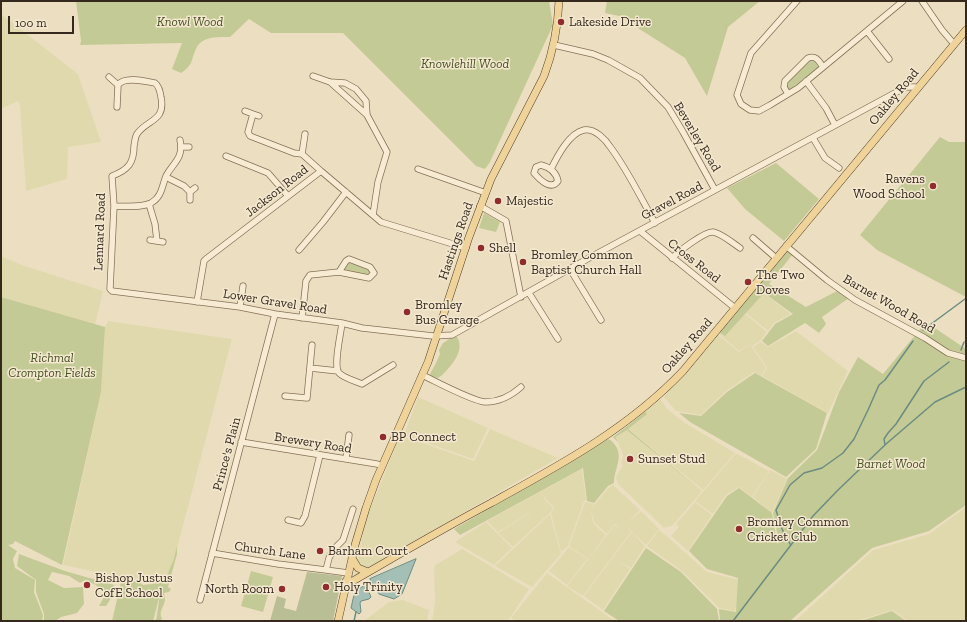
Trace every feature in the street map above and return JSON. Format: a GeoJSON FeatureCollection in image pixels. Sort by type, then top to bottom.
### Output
{"type":"FeatureCollection","features":[{"type":"Feature","properties":{"kind":"main road","name":"Hastings Road"},"geometry":{"type":"LineString","coordinates":[[338,621],[346,581],[361,523],[382,466],[440,335],[480,206],[499,161],[544,76],[554,45],[558,22],[558,1]]}},
{"type":"Feature","properties":{"kind":"main road","name":"Oakley Road"},"geometry":{"type":"LineString","coordinates":[[346,581],[351,582],[580,453],[644,408],[672,382],[966,30]]}},
{"type":"Feature","properties":{"kind":"main road"},"geometry":{"type":"LineString","coordinates":[[352,558],[358,568],[368,572]]}},
{"type":"Feature","properties":{"kind":"street"},"geometry":{"type":"LineString","coordinates":[[797,1],[751,53],[737,92],[739,101],[750,110],[759,111],[788,94],[806,81],[903,1]]}},
{"type":"Feature","properties":{"kind":"street"},"geometry":{"type":"LineString","coordinates":[[922,1],[942,30],[954,44]]}},
{"type":"Feature","properties":{"kind":"street"},"geometry":{"type":"LineString","coordinates":[[867,31],[889,59]]}},
{"type":"Feature","properties":{"kind":"street","name":"Beverley Road"},"geometry":{"type":"LineString","coordinates":[[554,45],[593,54],[608,60],[640,78],[668,107],[684,132],[715,190]]}},
{"type":"Feature","properties":{"kind":"street"},"geometry":{"type":"LineString","coordinates":[[788,94],[784,87],[786,80],[808,58],[816,58],[823,67]]}},
{"type":"Feature","properties":{"kind":"street"},"geometry":{"type":"LineString","coordinates":[[313,76],[330,82],[345,84],[356,89],[366,100],[368,116]]}},
{"type":"Feature","properties":{"kind":"street"},"geometry":{"type":"LineString","coordinates":[[109,77],[118,85],[117,107]]}},
{"type":"Feature","properties":{"kind":"street","name":"Lennard Road"},"geometry":{"type":"LineString","coordinates":[[110,289],[114,206],[112,176],[122,172],[129,165],[133,157],[137,135],[156,118],[160,111],[162,102],[158,86],[155,83],[127,79],[120,82],[118,85]]}},
{"type":"Feature","properties":{"kind":"street"},"geometry":{"type":"LineString","coordinates":[[806,81],[826,108],[835,125]]}},
{"type":"Feature","properties":{"kind":"street"},"geometry":{"type":"LineString","coordinates":[[330,82],[368,116],[387,152],[378,182],[373,215]]}},
{"type":"Feature","properties":{"kind":"street","name":"Gravel Road"},"geometry":{"type":"LineString","coordinates":[[440,335],[452,335],[570,269],[906,87],[917,89]]}},
{"type":"Feature","properties":{"kind":"street"},"geometry":{"type":"LineString","coordinates":[[245,111],[260,116]]}},
{"type":"Feature","properties":{"kind":"street"},"geometry":{"type":"LineString","coordinates":[[253,114],[248,132],[250,136],[294,153],[302,154],[321,171]]}},
{"type":"Feature","properties":{"kind":"street"},"geometry":{"type":"LineString","coordinates":[[551,169],[559,153],[576,134],[584,130],[595,132],[611,147],[655,223]]}},
{"type":"Feature","properties":{"kind":"street"},"geometry":{"type":"LineString","coordinates":[[302,154],[305,134]]}},
{"type":"Feature","properties":{"kind":"street"},"geometry":{"type":"LineString","coordinates":[[813,138],[825,158],[839,168]]}},
{"type":"Feature","properties":{"kind":"street"},"geometry":{"type":"LineString","coordinates":[[114,206],[141,206],[148,204],[159,197],[166,177],[178,160],[182,147],[180,140]]}},
{"type":"Feature","properties":{"kind":"street"},"geometry":{"type":"LineString","coordinates":[[182,147],[189,147]]}},
{"type":"Feature","properties":{"kind":"street"},"geometry":{"type":"LineString","coordinates":[[226,156],[268,173],[288,196]]}},
{"type":"Feature","properties":{"kind":"street"},"geometry":{"type":"LineString","coordinates":[[418,169],[486,193]]}},
{"type":"Feature","properties":{"kind":"street","name":"Jackson Road"},"geometry":{"type":"LineString","coordinates":[[197,302],[204,261],[321,171],[381,222],[466,248]]}},
{"type":"Feature","properties":{"kind":"street"},"geometry":{"type":"LineString","coordinates":[[166,177],[192,190],[190,200]]}},
{"type":"Feature","properties":{"kind":"street"},"geometry":{"type":"LineString","coordinates":[[300,250],[346,192]]}},
{"type":"Feature","properties":{"kind":"street"},"geometry":{"type":"LineString","coordinates":[[148,204],[160,242],[150,240]]}},
{"type":"Feature","properties":{"kind":"street"},"geometry":{"type":"LineString","coordinates":[[480,206],[506,221],[521,297]]}},
{"type":"Feature","properties":{"kind":"street","name":"Cross Road"},"geometry":{"type":"LineString","coordinates":[[640,231],[735,308]]}},
{"type":"Feature","properties":{"kind":"street"},"geometry":{"type":"LineString","coordinates":[[672,258],[679,251],[710,232],[717,233],[740,248]]}},
{"type":"Feature","properties":{"kind":"street"},"geometry":{"type":"LineString","coordinates":[[753,238],[776,258]]}},
{"type":"Feature","properties":{"kind":"street","name":"Barnet Wood Road"},"geometry":{"type":"LineString","coordinates":[[786,246],[827,280],[855,300],[925,338],[948,353],[966,358]]}},
{"type":"Feature","properties":{"kind":"street"},"geometry":{"type":"LineString","coordinates":[[302,318],[306,281],[308,276],[339,272],[369,278],[374,273],[370,267],[349,259],[342,265],[339,272]]}},
{"type":"Feature","properties":{"kind":"street"},"geometry":{"type":"LineString","coordinates":[[570,269],[601,320]]}},
{"type":"Feature","properties":{"kind":"street"},"geometry":{"type":"LineString","coordinates":[[240,307],[243,286]]}},
{"type":"Feature","properties":{"kind":"street","name":"Lower Gravel Road"},"geometry":{"type":"LineString","coordinates":[[110,289],[112,291],[240,307],[275,314],[342,323],[362,328],[440,335]]}},
{"type":"Feature","properties":{"kind":"street"},"geometry":{"type":"LineString","coordinates":[[529,293],[558,339]]}},
{"type":"Feature","properties":{"kind":"street","name":"Prince's Plain"},"geometry":{"type":"LineString","coordinates":[[200,600],[275,314]]}},
{"type":"Feature","properties":{"kind":"street"},"geometry":{"type":"LineString","coordinates":[[338,371],[336,363],[342,323]]}},
{"type":"Feature","properties":{"kind":"street"},"geometry":{"type":"LineString","coordinates":[[285,396],[307,398],[312,345]]}},
{"type":"Feature","properties":{"kind":"street"},"geometry":{"type":"LineString","coordinates":[[310,368],[338,371],[341,374],[362,384],[393,365]]}},
{"type":"Feature","properties":{"kind":"street"},"geometry":{"type":"LineString","coordinates":[[422,375],[483,402],[507,398],[521,387]]}},
{"type":"Feature","properties":{"kind":"street"},"geometry":{"type":"LineString","coordinates":[[346,459],[349,435]]}},
{"type":"Feature","properties":{"kind":"street","name":"Brewery Road"},"geometry":{"type":"LineString","coordinates":[[241,442],[382,466]]}},
{"type":"Feature","properties":{"kind":"street"},"geometry":{"type":"LineString","coordinates":[[288,520],[301,523],[305,516],[320,455]]}},
{"type":"Feature","properties":{"kind":"street"},"geometry":{"type":"LineString","coordinates":[[326,570],[328,558],[333,550],[343,540],[353,509]]}},
{"type":"Feature","properties":{"kind":"street"},"geometry":{"type":"LineString","coordinates":[[350,520],[361,523]]}},
{"type":"Feature","properties":{"kind":"street","name":"Church Lane"},"geometry":{"type":"LineString","coordinates":[[212,553],[348,574]]}},
{"type":"Feature","properties":{"kind":"shaded area"},"geometry":{"type":"Polygon","coordinates":[[[1,14],[78,74],[101,142],[68,147],[67,179],[26,191],[20,105],[18,101],[1,109],[1,14]]]}},
{"type":"Feature","properties":{"kind":"shaded area"},"geometry":{"type":"Polygon","coordinates":[[[1,256],[22,265],[103,291],[95,325],[1,297],[1,256]]]}},
{"type":"Feature","properties":{"kind":"shaded area"},"geometry":{"type":"Polygon","coordinates":[[[758,289],[791,314],[774,323],[768,331],[741,309],[758,289]]]}},
{"type":"Feature","properties":{"kind":"shaded area"},"geometry":{"type":"Polygon","coordinates":[[[740,310],[767,332],[761,340],[752,346],[750,344],[739,351],[718,333],[740,310]]]}},
{"type":"Feature","properties":{"kind":"shaded area"},"geometry":{"type":"Polygon","coordinates":[[[108,321],[232,339],[167,587],[63,565],[101,392],[105,327],[108,321]]]}},
{"type":"Feature","properties":{"kind":"shaded area"},"geometry":{"type":"Polygon","coordinates":[[[796,331],[848,371],[828,413],[762,376],[767,368],[753,347],[761,342],[768,347],[796,331]]]}},
{"type":"Feature","properties":{"kind":"shaded area"},"geometry":{"type":"Polygon","coordinates":[[[717,334],[739,352],[750,344],[766,368],[761,376],[754,372],[726,391],[701,415],[676,411],[664,397],[717,334]]]}},
{"type":"Feature","properties":{"kind":"shaded area"},"geometry":{"type":"Polygon","coordinates":[[[418,397],[488,428],[473,459],[404,435],[418,397]]]}},
{"type":"Feature","properties":{"kind":"shaded area"},"geometry":{"type":"Polygon","coordinates":[[[660,399],[667,409],[685,423],[735,453],[703,490],[626,427],[660,399]]]}},
{"type":"Feature","properties":{"kind":"shaded area"},"geometry":{"type":"Polygon","coordinates":[[[626,428],[702,491],[673,525],[664,528],[618,484],[616,477],[623,465],[621,464],[623,455],[618,442],[613,437],[626,428]]]}},
{"type":"Feature","properties":{"kind":"shaded area"},"geometry":{"type":"Polygon","coordinates":[[[490,429],[558,458],[354,576],[366,520],[400,435],[474,461],[490,429]]]}},
{"type":"Feature","properties":{"kind":"shaded area"},"geometry":{"type":"Polygon","coordinates":[[[736,453],[769,471],[752,497],[739,487],[726,495],[713,514],[695,501],[736,453]]]}},
{"type":"Feature","properties":{"kind":"shaded area"},"geometry":{"type":"Polygon","coordinates":[[[582,469],[586,500],[584,501],[568,546],[561,552],[551,513],[554,508],[540,492],[582,469]]]}},
{"type":"Feature","properties":{"kind":"shaded area"},"geometry":{"type":"Polygon","coordinates":[[[770,470],[787,479],[772,513],[753,497],[770,470]]]}},
{"type":"Feature","properties":{"kind":"shaded area"},"geometry":{"type":"Polygon","coordinates":[[[613,485],[640,510],[627,523],[641,511],[659,529],[646,545],[628,528],[631,532],[583,596],[567,586],[615,525],[621,530],[615,524],[607,534],[594,522],[591,510],[608,488],[613,485]]]}},
{"type":"Feature","properties":{"kind":"shaded area"},"geometry":{"type":"Polygon","coordinates":[[[540,492],[547,502],[498,532],[487,521],[540,492]]]}},
{"type":"Feature","properties":{"kind":"shaded area"},"geometry":{"type":"Polygon","coordinates":[[[547,502],[553,508],[550,513],[513,547],[498,533],[547,502]]]}},
{"type":"Feature","properties":{"kind":"shaded area"},"geometry":{"type":"Polygon","coordinates":[[[585,502],[594,504],[591,510],[593,523],[606,535],[588,559],[569,546],[585,502]]]}},
{"type":"Feature","properties":{"kind":"shaded area"},"geometry":{"type":"Polygon","coordinates":[[[695,502],[712,515],[688,551],[671,536],[679,527],[676,524],[695,502]]]}},
{"type":"Feature","properties":{"kind":"shaded area"},"geometry":{"type":"Polygon","coordinates":[[[966,507],[966,621],[908,621],[893,610],[856,621],[795,621],[873,550],[929,534],[966,507]]]}},
{"type":"Feature","properties":{"kind":"shaded area"},"geometry":{"type":"Polygon","coordinates":[[[550,514],[561,554],[532,587],[495,566],[550,514]]]}},
{"type":"Feature","properties":{"kind":"shaded area"},"geometry":{"type":"Polygon","coordinates":[[[486,522],[512,548],[494,565],[455,542],[486,522]]]}},
{"type":"Feature","properties":{"kind":"shaded area"},"geometry":{"type":"Polygon","coordinates":[[[659,530],[707,572],[744,581],[735,611],[719,608],[682,571],[647,546],[659,530]]]}},
{"type":"Feature","properties":{"kind":"shaded area"},"geometry":{"type":"Polygon","coordinates":[[[632,532],[645,546],[631,568],[619,561],[630,569],[603,610],[584,596],[632,532]]]}},
{"type":"Feature","properties":{"kind":"shaded area"},"geometry":{"type":"Polygon","coordinates":[[[569,547],[587,559],[567,585],[549,571],[569,547]]]}},
{"type":"Feature","properties":{"kind":"shaded area"},"geometry":{"type":"Polygon","coordinates":[[[462,549],[529,589],[508,621],[432,621],[435,602],[434,566],[462,549]]]}},
{"type":"Feature","properties":{"kind":"shaded area"},"geometry":{"type":"Polygon","coordinates":[[[547,573],[615,621],[516,621],[511,618],[547,573]]]}},
{"type":"Feature","properties":{"kind":"shaded area"},"geometry":{"type":"Polygon","coordinates":[[[403,600],[429,610],[427,621],[364,621],[389,602],[403,600]]]}},
{"type":"Feature","properties":{"kind":"green space","name":"Knowlehill Wood"},"geometry":{"type":"Polygon","coordinates":[[[76,1],[549,1],[553,25],[490,162],[485,169],[476,166],[343,33],[271,33],[249,19],[230,37],[206,39],[198,45],[190,65],[181,73],[172,69],[182,43],[80,45],[81,41],[76,1]]]}},
{"type":"Feature","properties":{"kind":"green space"},"geometry":{"type":"Polygon","coordinates":[[[607,1],[760,1],[728,27],[707,96],[685,58],[619,16],[605,13],[607,1]]]}},
{"type":"Feature","properties":{"kind":"green space"},"geometry":{"type":"Polygon","coordinates":[[[810,59],[815,59],[819,67],[789,90],[786,87],[786,82],[810,59]]]}},
{"type":"Feature","properties":{"kind":"green space","name":"Ravens Wood School"},"geometry":{"type":"Polygon","coordinates":[[[940,137],[949,142],[966,142],[966,297],[877,250],[860,235],[940,137]]]}},
{"type":"Feature","properties":{"kind":"green space"},"geometry":{"type":"Polygon","coordinates":[[[776,163],[819,199],[784,241],[745,209],[727,188],[776,163]]]}},
{"type":"Feature","properties":{"kind":"green space"},"geometry":{"type":"Polygon","coordinates":[[[484,213],[500,222],[496,232],[479,228],[484,213]]]}},
{"type":"Feature","properties":{"kind":"green space"},"geometry":{"type":"Polygon","coordinates":[[[787,250],[793,254],[769,284],[806,307],[837,291],[849,298],[822,317],[826,324],[819,333],[805,323],[768,346],[762,341],[775,324],[793,314],[764,293],[725,336],[719,332],[787,250]]]}},
{"type":"Feature","properties":{"kind":"green space"},"geometry":{"type":"Polygon","coordinates":[[[350,261],[371,270],[370,275],[344,271],[343,267],[350,261]]]}},
{"type":"Feature","properties":{"kind":"green space","name":"Richmal Crompton Fields"},"geometry":{"type":"Polygon","coordinates":[[[1,297],[105,327],[101,392],[62,565],[15,541],[13,544],[8,545],[17,551],[13,559],[15,568],[35,580],[34,592],[43,615],[42,621],[1,621],[1,297]]]}},
{"type":"Feature","properties":{"kind":"green space","name":"Barnet Wood"},"geometry":{"type":"Polygon","coordinates":[[[926,322],[966,349],[966,505],[929,531],[872,548],[790,621],[720,621],[719,609],[736,612],[738,578],[707,569],[689,551],[727,496],[739,488],[772,513],[777,544],[779,542],[773,513],[788,478],[817,450],[839,392],[858,357],[883,374],[926,322]]]}},
{"type":"Feature","properties":{"kind":"green space"},"geometry":{"type":"Polygon","coordinates":[[[454,336],[457,337],[460,347],[456,358],[441,376],[438,378],[431,376],[430,374],[440,354],[439,350],[443,343],[454,336]]]}},
{"type":"Feature","properties":{"kind":"green space"},"geometry":{"type":"Polygon","coordinates":[[[755,373],[827,413],[816,449],[786,477],[690,422],[679,413],[701,416],[727,392],[755,373]]]}},
{"type":"Feature","properties":{"kind":"green space"},"geometry":{"type":"Polygon","coordinates":[[[645,412],[647,414],[628,429],[702,491],[627,430],[615,437],[618,442],[613,437],[645,412]]]}},
{"type":"Feature","properties":{"kind":"green space"},"geometry":{"type":"Polygon","coordinates":[[[608,439],[614,444],[619,454],[614,483],[608,486],[594,503],[587,501],[583,468],[460,535],[454,529],[608,439]]]}},
{"type":"Feature","properties":{"kind":"green space"},"geometry":{"type":"Polygon","coordinates":[[[177,546],[177,554],[168,587],[171,589],[169,592],[164,593],[165,600],[161,614],[162,619],[160,621],[156,621],[160,594],[153,621],[112,621],[121,582],[116,580],[117,575],[143,585],[159,584],[161,581],[164,584],[166,583],[168,572],[177,546]]]}},
{"type":"Feature","properties":{"kind":"green space"},"geometry":{"type":"Polygon","coordinates":[[[646,548],[681,572],[717,609],[719,621],[619,621],[604,611],[646,548]]]}},
{"type":"Feature","properties":{"kind":"green space"},"geometry":{"type":"Polygon","coordinates":[[[19,554],[65,571],[114,585],[110,599],[106,606],[99,606],[104,597],[103,592],[96,585],[85,580],[80,583],[69,576],[52,572],[48,580],[64,588],[83,587],[84,604],[77,613],[61,617],[55,621],[44,621],[44,614],[36,592],[36,580],[17,566],[19,554]]]}},
{"type":"Feature","properties":{"kind":"green space"},"geometry":{"type":"Polygon","coordinates":[[[251,571],[273,577],[263,612],[241,606],[251,571]]]}},
{"type":"Feature","properties":{"kind":"green space","name":"Holy Trinity"},"geometry":{"type":"Polygon","coordinates":[[[307,572],[342,576],[333,621],[270,621],[277,596],[286,599],[284,608],[296,611],[307,572]]]}},
{"type":"Feature","properties":{"kind":"green space"},"geometry":{"type":"Polygon","coordinates":[[[892,611],[906,621],[861,621],[892,611]]]}},
{"type":"Feature","properties":{"kind":"water"},"geometry":{"type":"Polygon","coordinates":[[[416,559],[402,594],[394,599],[379,594],[370,579],[416,559]]]}},
{"type":"Feature","properties":{"kind":"water"},"geometry":{"type":"Polygon","coordinates":[[[366,585],[371,597],[361,601],[361,612],[359,614],[351,608],[356,591],[366,585]]]}},
{"type":"Feature","properties":{"kind":"waterway"},"geometry":{"type":"LineString","coordinates":[[923,330],[965,299]]}},
{"type":"Feature","properties":{"kind":"waterway"},"geometry":{"type":"LineString","coordinates":[[790,544],[782,529],[776,510],[790,485],[804,473],[822,468],[843,453],[854,439],[879,385],[885,380],[913,341]]}},
{"type":"Feature","properties":{"kind":"waterway"},"geometry":{"type":"LineString","coordinates":[[961,350],[964,342]]}},
{"type":"Feature","properties":{"kind":"waterway"},"geometry":{"type":"LineString","coordinates":[[885,445],[884,439],[896,424],[924,381],[949,362]]}},
{"type":"Feature","properties":{"kind":"waterway"},"geometry":{"type":"LineString","coordinates":[[733,621],[813,516],[838,490],[886,444],[935,402],[966,387]]}},
{"type":"Feature","properties":{"kind":"waterway"},"geometry":{"type":"LineString","coordinates":[[354,621],[356,612]]}},
{"type":"Feature","properties":{"kind":"place","name":"Lakeside Drive"},"geometry":{"type":"Point","coordinates":[561,22]}},
{"type":"Feature","properties":{"kind":"place","name":"Ravens Wood School"},"geometry":{"type":"Point","coordinates":[933,186]}},
{"type":"Feature","properties":{"kind":"place","name":"Majestic"},"geometry":{"type":"Point","coordinates":[498,201]}},
{"type":"Feature","properties":{"kind":"place","name":"Shell"},"geometry":{"type":"Point","coordinates":[481,248]}},
{"type":"Feature","properties":{"kind":"place","name":"Bromley Common Baptist Church Hall"},"geometry":{"type":"Point","coordinates":[523,262]}},
{"type":"Feature","properties":{"kind":"place","name":"The Two Doves"},"geometry":{"type":"Point","coordinates":[748,282]}},
{"type":"Feature","properties":{"kind":"place","name":"Bromley Bus Garage"},"geometry":{"type":"Point","coordinates":[407,312]}},
{"type":"Feature","properties":{"kind":"place","name":"BP Connect"},"geometry":{"type":"Point","coordinates":[383,437]}},
{"type":"Feature","properties":{"kind":"place","name":"Sunset Stud"},"geometry":{"type":"Point","coordinates":[630,459]}},
{"type":"Feature","properties":{"kind":"place","name":"Bromley Common Cricket Club"},"geometry":{"type":"Point","coordinates":[739,529]}},
{"type":"Feature","properties":{"kind":"place","name":"Barham Court"},"geometry":{"type":"Point","coordinates":[320,551]}},
{"type":"Feature","properties":{"kind":"place","name":"Bishop Justus CofE School"},"geometry":{"type":"Point","coordinates":[87,585]}},
{"type":"Feature","properties":{"kind":"place","name":"Holy Trinity"},"geometry":{"type":"Point","coordinates":[326,587]}},
{"type":"Feature","properties":{"kind":"place","name":"North Room"},"geometry":{"type":"Point","coordinates":[282,589]}},
{"type":"Feature","properties":{"kind":"park label","name":"Knowl Wood"},"geometry":{"type":"Point","coordinates":[190,22]}}]}
